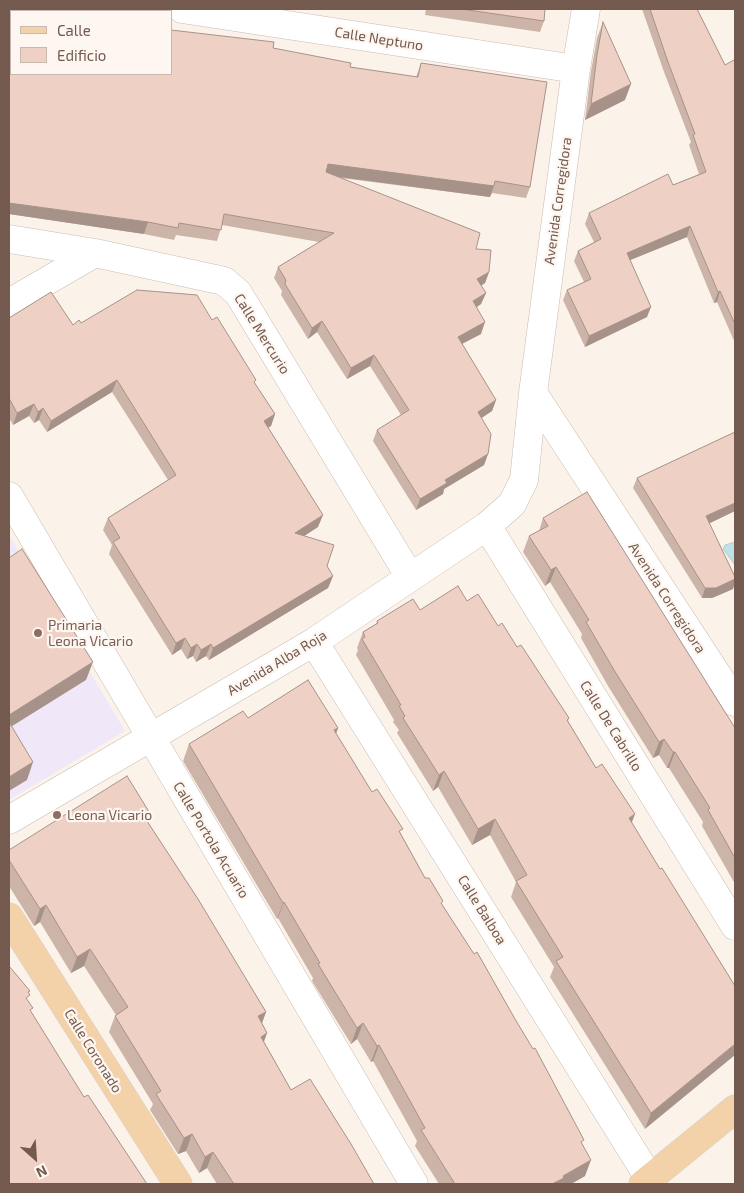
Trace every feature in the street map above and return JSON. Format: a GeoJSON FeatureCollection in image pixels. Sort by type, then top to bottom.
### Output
{"type":"FeatureCollection","features":[{"type":"Feature","properties":{"kind":"main road","name":"Calle Coronado"},"geometry":{"type":"LineString","coordinates":[[9,917],[178,1184]]}},
{"type":"Feature","properties":{"kind":"main road"},"geometry":{"type":"LineString","coordinates":[[647,1181],[735,1109]]}},
{"type":"Feature","properties":{"kind":"street","name":"Calle Neptuno"},"geometry":{"type":"LineString","coordinates":[[182,9],[576,69]]}},
{"type":"Feature","properties":{"kind":"street","name":"Avenida Corregidora"},"geometry":{"type":"LineString","coordinates":[[524,480],[533,393],[576,69],[586,9]]}},
{"type":"Feature","properties":{"kind":"street","name":"Calle Mercurio"},"geometry":{"type":"LineString","coordinates":[[9,239],[95,254],[224,281],[238,293],[410,577]]}},
{"type":"Feature","properties":{"kind":"street"},"geometry":{"type":"LineString","coordinates":[[9,303],[95,254]]}},
{"type":"Feature","properties":{"kind":"street","name":"Avenida Corregidora"},"geometry":{"type":"LineString","coordinates":[[533,393],[735,702]]}},
{"type":"Feature","properties":{"kind":"street","name":"Avenida Alba Roja"},"geometry":{"type":"LineString","coordinates":[[9,820],[314,642],[487,526],[512,504],[524,480]]}},
{"type":"Feature","properties":{"kind":"street","name":"Calle Portola Acuario"},"geometry":{"type":"LineString","coordinates":[[9,496],[414,1184]]}},
{"type":"Feature","properties":{"kind":"street","name":"Calle De Cabrillo"},"geometry":{"type":"LineString","coordinates":[[487,526],[735,926]]}},
{"type":"Feature","properties":{"kind":"street","name":"Calle Balboa"},"geometry":{"type":"LineString","coordinates":[[314,642],[647,1181]]}},
{"type":"Feature","properties":{"kind":"shaded area","name":"Primaria Leona Vicario"},"geometry":{"type":"Polygon","coordinates":[[[9,535],[125,731],[9,800],[9,535]]]}},
{"type":"Feature","properties":{"kind":"water"},"geometry":{"type":"Polygon","coordinates":[[[735,542],[735,565],[723,549],[725,545],[735,542]]]}},
{"type":"Feature","properties":{"kind":"building"},"geometry":{"type":"Polygon","coordinates":[[[9,9],[63,9],[10,10],[10,75],[172,75],[172,30],[274,42],[273,48],[351,63],[350,67],[418,77],[421,63],[547,82],[530,187],[495,181],[494,186],[328,164],[326,172],[480,233],[476,249],[491,250],[489,272],[477,279],[486,293],[473,301],[485,322],[458,337],[496,400],[478,412],[491,434],[488,454],[445,480],[447,483],[420,499],[377,430],[409,410],[374,355],[351,368],[322,321],[312,328],[285,284],[286,280],[278,267],[334,233],[224,214],[221,230],[179,223],[178,228],[148,222],[9,203],[9,9]]]}},
{"type":"Feature","properties":{"kind":"building"},"geometry":{"type":"Polygon","coordinates":[[[461,9],[545,9],[544,21],[461,9]]]}},
{"type":"Feature","properties":{"kind":"building"},"geometry":{"type":"Polygon","coordinates":[[[650,9],[697,9],[725,65],[734,60],[735,62],[735,324],[720,291],[718,292],[690,226],[627,253],[651,307],[589,336],[567,290],[591,279],[578,251],[601,239],[589,213],[668,174],[673,185],[706,172],[693,135],[695,134],[650,9]]]}},
{"type":"Feature","properties":{"kind":"building"},"geometry":{"type":"Polygon","coordinates":[[[603,22],[631,84],[591,104],[597,55],[603,22]]]}},
{"type":"Feature","properties":{"kind":"building"},"geometry":{"type":"Polygon","coordinates":[[[137,290],[197,295],[212,320],[217,317],[256,380],[254,382],[275,414],[264,421],[323,515],[295,533],[334,545],[327,566],[333,576],[213,648],[211,644],[201,650],[197,644],[191,648],[185,638],[176,643],[113,542],[120,538],[108,518],[176,475],[117,380],[51,421],[43,408],[38,412],[34,404],[17,413],[9,398],[9,318],[51,292],[73,325],[79,320],[81,323],[137,290]]]}},
{"type":"Feature","properties":{"kind":"building"},"geometry":{"type":"Polygon","coordinates":[[[735,432],[735,503],[706,516],[735,579],[716,588],[705,588],[637,478],[735,432]]]}},
{"type":"Feature","properties":{"kind":"building"},"geometry":{"type":"Polygon","coordinates":[[[587,492],[735,728],[735,858],[708,810],[710,808],[675,752],[673,752],[664,739],[659,742],[614,670],[586,622],[589,620],[556,567],[551,570],[529,536],[548,526],[543,518],[587,492]]]}},
{"type":"Feature","properties":{"kind":"building"},"geometry":{"type":"Polygon","coordinates":[[[22,549],[93,662],[9,715],[9,558],[22,549]]]}},
{"type":"Feature","properties":{"kind":"building"},"geometry":{"type":"Polygon","coordinates":[[[458,586],[467,601],[478,594],[498,626],[502,623],[517,647],[521,645],[569,718],[567,720],[596,768],[602,764],[635,814],[629,818],[735,986],[735,1044],[651,1113],[556,961],[563,957],[516,881],[527,875],[495,819],[478,829],[444,771],[439,775],[403,718],[405,716],[399,706],[401,705],[362,639],[365,637],[363,632],[378,623],[377,621],[413,599],[420,610],[458,586]]]}},
{"type":"Feature","properties":{"kind":"building"},"geometry":{"type":"Polygon","coordinates":[[[308,680],[338,728],[334,730],[372,792],[377,789],[403,829],[399,831],[425,878],[429,878],[443,901],[441,903],[474,954],[477,952],[533,1049],[535,1048],[584,1140],[581,1142],[591,1160],[552,1184],[455,1184],[421,1130],[425,1128],[379,1045],[377,1046],[363,1023],[357,1028],[189,744],[243,711],[248,718],[308,680]]]}},
{"type":"Feature","properties":{"kind":"building"},"geometry":{"type":"Polygon","coordinates":[[[9,722],[33,762],[9,777],[9,722]]]}},
{"type":"Feature","properties":{"kind":"building"},"geometry":{"type":"Polygon","coordinates":[[[127,776],[151,815],[145,818],[198,899],[266,1012],[258,1016],[267,1033],[261,1037],[291,1090],[310,1079],[374,1184],[234,1184],[213,1152],[205,1157],[192,1134],[184,1138],[156,1094],[161,1091],[115,1016],[128,1007],[90,949],[77,957],[46,905],[40,909],[9,860],[9,850],[127,776]]]}},
{"type":"Feature","properties":{"kind":"building"},"geometry":{"type":"Polygon","coordinates":[[[9,966],[30,991],[28,992],[30,995],[26,998],[33,1008],[30,1010],[84,1097],[88,1095],[147,1184],[9,1184],[9,966]]]}},
{"type":"Feature","properties":{"kind":"place","name":"Primaria Leona Vicario"},"geometry":{"type":"Point","coordinates":[38,633]}},
{"type":"Feature","properties":{"kind":"place","name":"Leona Vicario"},"geometry":{"type":"Point","coordinates":[57,815]}}]}
